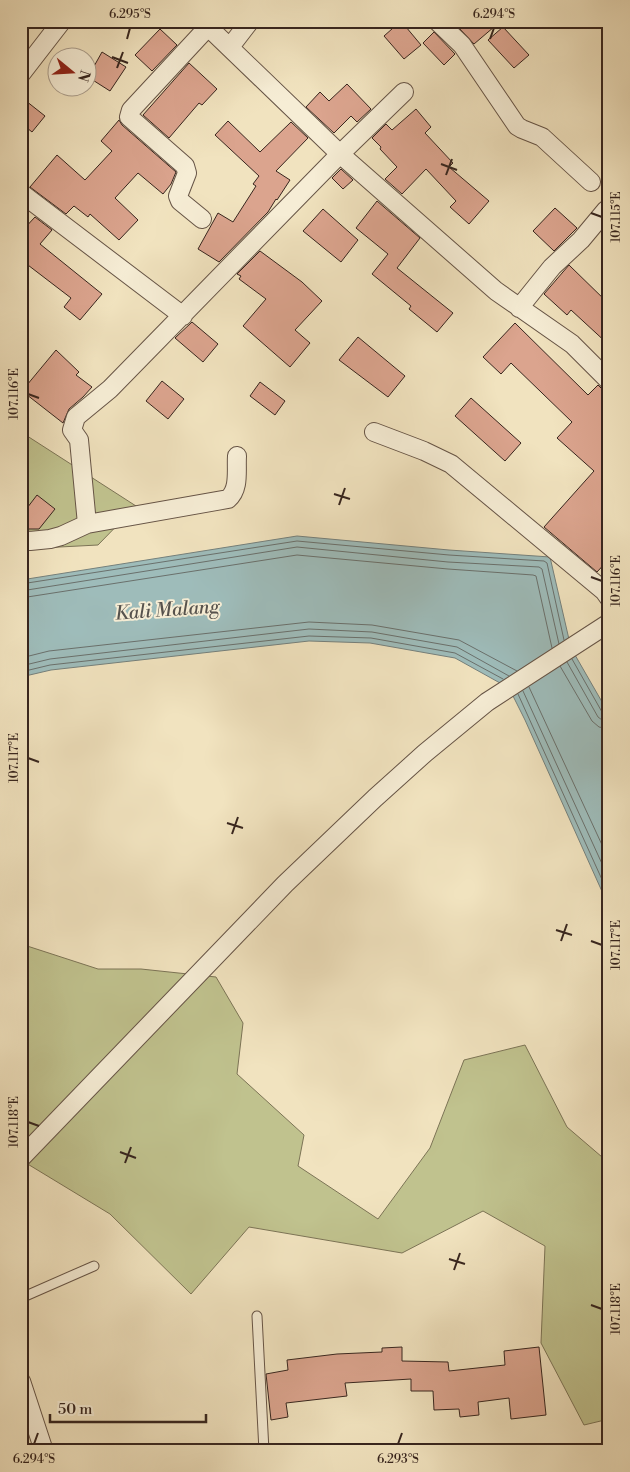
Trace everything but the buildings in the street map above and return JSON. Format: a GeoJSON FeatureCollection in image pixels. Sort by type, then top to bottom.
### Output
{"type":"FeatureCollection","features":[{"type":"Feature","properties":{"kind":"street"},"geometry":{"type":"LineString","coordinates":[[21,74],[62,21]]}},
{"type":"Feature","properties":{"kind":"street"},"geometry":{"type":"LineString","coordinates":[[230,47],[250,21]]}},
{"type":"Feature","properties":{"kind":"street"},"geometry":{"type":"LineString","coordinates":[[437,21],[462,45],[517,126],[522,130],[542,137],[591,182]]}},
{"type":"Feature","properties":{"kind":"street"},"geometry":{"type":"LineString","coordinates":[[202,219],[180,201],[178,196],[186,173],[185,166],[129,117],[129,113],[205,24],[340,154],[496,291],[572,344],[609,381]]}},
{"type":"Feature","properties":{"kind":"street"},"geometry":{"type":"LineString","coordinates":[[87,524],[78,440],[72,430],[76,418],[110,389],[340,154],[404,92]]}},
{"type":"Feature","properties":{"kind":"street"},"geometry":{"type":"LineString","coordinates":[[21,193],[183,316]]}},
{"type":"Feature","properties":{"kind":"street"},"geometry":{"type":"LineString","coordinates":[[519,308],[552,267],[581,240],[606,210]]}},
{"type":"Feature","properties":{"kind":"street"},"geometry":{"type":"LineString","coordinates":[[374,432],[424,451],[451,464],[607,592]]}},
{"type":"Feature","properties":{"kind":"street"},"geometry":{"type":"LineString","coordinates":[[21,540],[50,539],[87,524],[228,499],[233,495],[236,488],[237,456]]}},
{"type":"Feature","properties":{"kind":"street"},"geometry":{"type":"LineString","coordinates":[[21,1158],[285,884],[425,752],[488,702],[609,623]]}},
{"type":"Feature","properties":{"kind":"street"},"geometry":{"type":"LineString","coordinates":[[21,1381],[44,1451]]}},
{"type":"Feature","properties":{"kind":"lane"},"geometry":{"type":"LineString","coordinates":[[21,1298],[94,1266]]}},
{"type":"Feature","properties":{"kind":"lane"},"geometry":{"type":"LineString","coordinates":[[257,1316],[264,1451]]}},
{"type":"Feature","properties":{"kind":"green space"},"geometry":{"type":"Polygon","coordinates":[[[21,432],[136,506],[98,545],[21,549],[21,432]]]}},
{"type":"Feature","properties":{"kind":"green space"},"geometry":{"type":"Polygon","coordinates":[[[21,944],[98,969],[141,969],[216,977],[243,1023],[237,1074],[304,1135],[298,1166],[378,1219],[430,1148],[464,1060],[525,1045],[567,1127],[609,1163],[609,1419],[584,1425],[541,1343],[545,1246],[483,1211],[402,1253],[249,1227],[191,1294],[110,1214],[21,1160],[21,944]]]}},
{"type":"Feature","properties":{"kind":"water"},"geometry":{"type":"Polygon","coordinates":[[[297,536],[550,557],[571,648],[609,714],[609,907],[509,688],[455,658],[370,643],[309,641],[51,670],[21,677],[21,580],[297,536]]]}},
{"type":"Feature","properties":{"kind":"waterway","name":"Kali Malang"},"geometry":{"type":"LineString","coordinates":[[351,597],[506,598],[529,643]]}}]}
